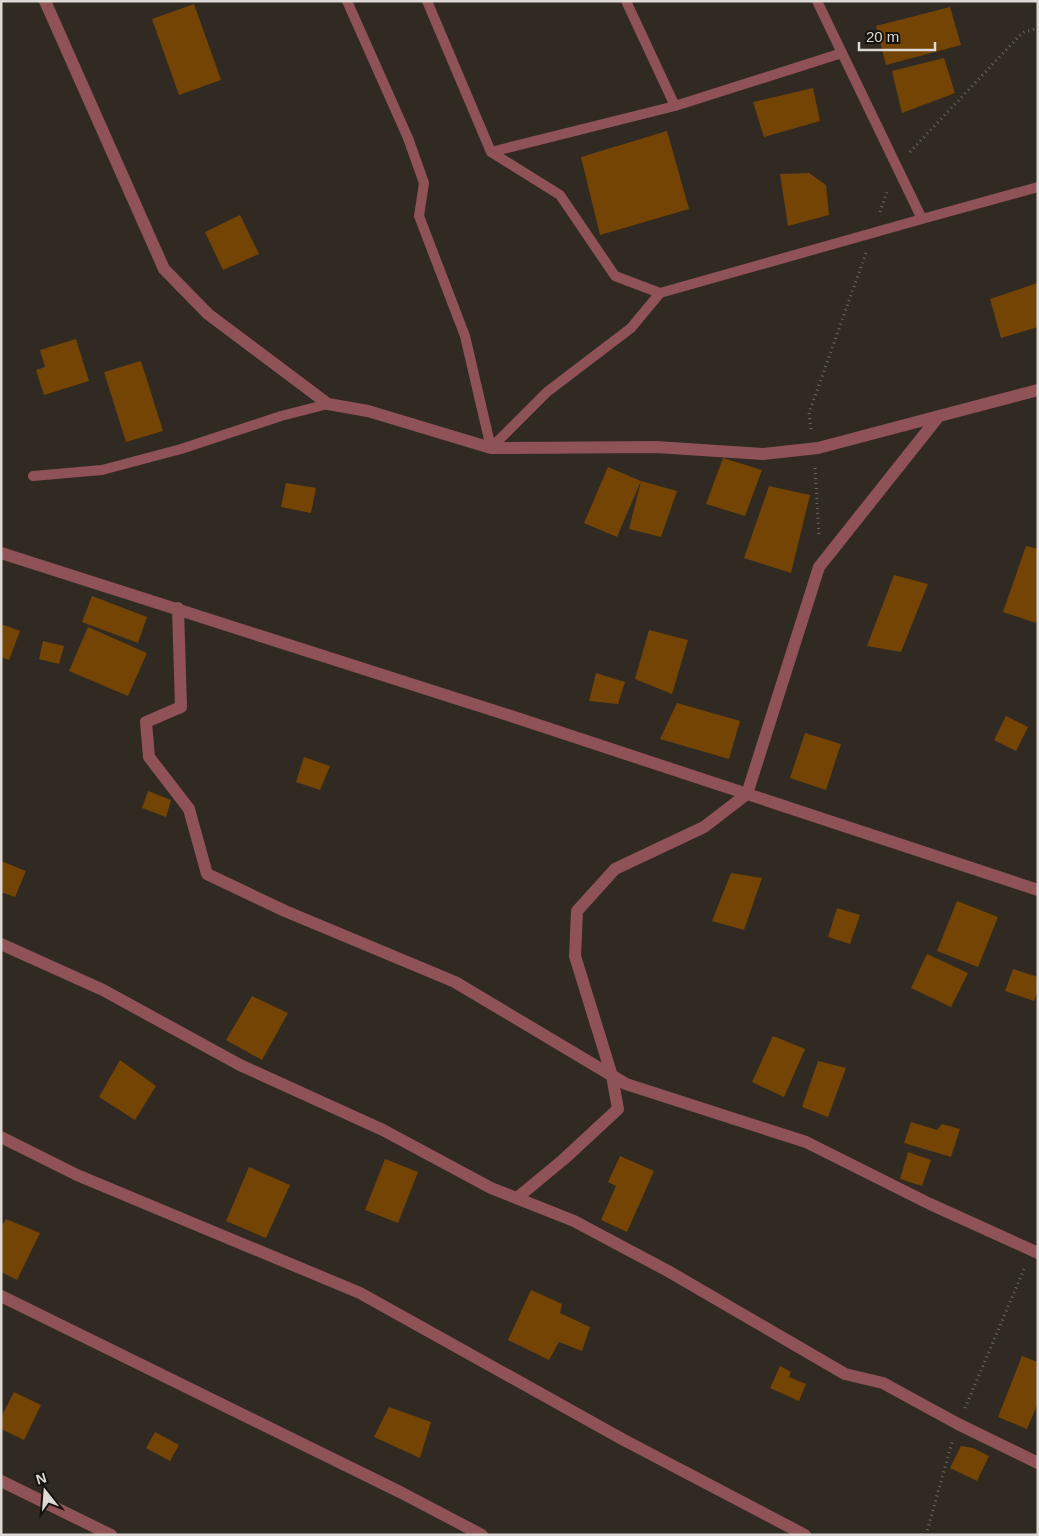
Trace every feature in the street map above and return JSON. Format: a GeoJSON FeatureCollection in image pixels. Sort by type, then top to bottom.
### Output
{"type":"FeatureCollection","features":[{"type":"Feature","properties":{"kind":"street"},"geometry":{"type":"LineString","coordinates":[[45,1],[164,270],[208,314],[328,404],[368,411],[491,448],[656,447],[763,454],[814,449],[1038,390]]}},
{"type":"Feature","properties":{"kind":"street"},"geometry":{"type":"LineString","coordinates":[[517,1198],[564,1160],[618,1109],[612,1076],[575,956],[577,911],[614,869],[704,827],[747,794],[819,567],[939,416]]}},
{"type":"Feature","properties":{"kind":"street"},"geometry":{"type":"LineString","coordinates":[[1,553],[178,608],[1038,890]]}},
{"type":"Feature","properties":{"kind":"street"},"geometry":{"type":"LineString","coordinates":[[178,608],[181,707],[146,722],[149,757],[189,809],[207,874],[285,911],[455,982],[626,1084],[806,1142],[930,1204],[1035,1252]]}},
{"type":"Feature","properties":{"kind":"street"},"geometry":{"type":"LineString","coordinates":[[1,944],[103,990],[240,1065],[383,1130],[491,1188],[574,1221],[668,1271],[845,1374],[883,1383],[958,1424],[1038,1463]]}},
{"type":"Feature","properties":{"kind":"street"},"geometry":{"type":"LineString","coordinates":[[1,1137],[77,1175],[360,1293],[622,1439],[805,1535]]}},
{"type":"Feature","properties":{"kind":"street"},"geometry":{"type":"LineString","coordinates":[[1,1296],[400,1492],[482,1535]]}},
{"type":"Feature","properties":{"kind":"street"},"geometry":{"type":"LineString","coordinates":[[1,1481],[111,1535]]}},
{"type":"Feature","properties":{"kind":"lane"},"geometry":{"type":"LineString","coordinates":[[347,1],[408,138],[424,183],[419,216],[465,336],[491,448]]}},
{"type":"Feature","properties":{"kind":"lane"},"geometry":{"type":"LineString","coordinates":[[428,1],[491,152],[560,194],[615,276],[660,294]]}},
{"type":"Feature","properties":{"kind":"lane"},"geometry":{"type":"LineString","coordinates":[[626,1],[675,106]]}},
{"type":"Feature","properties":{"kind":"lane"},"geometry":{"type":"LineString","coordinates":[[817,1],[922,219]]}},
{"type":"Feature","properties":{"kind":"lane"},"geometry":{"type":"LineString","coordinates":[[491,152],[675,106],[842,53]]}},
{"type":"Feature","properties":{"kind":"lane"},"geometry":{"type":"LineString","coordinates":[[491,448],[547,392],[631,328],[660,294],[1038,187]]}},
{"type":"Feature","properties":{"kind":"lane"},"geometry":{"type":"LineString","coordinates":[[32,476],[102,470],[181,449],[281,416],[328,404]]}},
{"type":"Feature","properties":{"kind":"path"},"geometry":{"type":"LineString","coordinates":[[819,567],[818,494],[809,413],[896,167],[1022,33],[1038,28]]}},
{"type":"Feature","properties":{"kind":"path"},"geometry":{"type":"LineString","coordinates":[[926,1535],[947,1453],[958,1424],[1035,1252]]}},
{"type":"Feature","properties":{"kind":"building"},"geometry":{"type":"Polygon","coordinates":[[[194,4],[221,80],[179,95],[152,19],[194,4]]]}},
{"type":"Feature","properties":{"kind":"building"},"geometry":{"type":"Polygon","coordinates":[[[950,7],[961,45],[886,65],[876,26],[950,7]]]}},
{"type":"Feature","properties":{"kind":"building"},"geometry":{"type":"Polygon","coordinates":[[[944,58],[955,93],[902,113],[892,71],[944,58]]]}},
{"type":"Feature","properties":{"kind":"building"},"geometry":{"type":"Polygon","coordinates":[[[813,88],[820,121],[764,137],[753,102],[813,88]]]}},
{"type":"Feature","properties":{"kind":"building"},"geometry":{"type":"Polygon","coordinates":[[[667,131],[689,209],[600,235],[581,157],[667,131]]]}},
{"type":"Feature","properties":{"kind":"building"},"geometry":{"type":"Polygon","coordinates":[[[809,173],[826,185],[829,215],[788,226],[780,174],[809,173]]]}},
{"type":"Feature","properties":{"kind":"building"},"geometry":{"type":"Polygon","coordinates":[[[240,215],[259,254],[223,270],[205,232],[240,215]]]}},
{"type":"Feature","properties":{"kind":"building"},"geometry":{"type":"Polygon","coordinates":[[[1037,283],[1038,327],[1001,338],[990,299],[1037,283]]]}},
{"type":"Feature","properties":{"kind":"building"},"geometry":{"type":"Polygon","coordinates":[[[76,339],[89,381],[44,395],[36,370],[45,367],[40,350],[76,339]]]}},
{"type":"Feature","properties":{"kind":"building"},"geometry":{"type":"Polygon","coordinates":[[[141,361],[163,431],[126,442],[104,372],[141,361]]]}},
{"type":"Feature","properties":{"kind":"building"},"geometry":{"type":"Polygon","coordinates":[[[723,458],[762,470],[745,516],[706,504],[723,458]]]}},
{"type":"Feature","properties":{"kind":"building"},"geometry":{"type":"Polygon","coordinates":[[[608,467],[641,481],[617,537],[584,523],[608,467]]]}},
{"type":"Feature","properties":{"kind":"building"},"geometry":{"type":"Polygon","coordinates":[[[641,481],[677,491],[661,537],[629,529],[641,481]]]}},
{"type":"Feature","properties":{"kind":"building"},"geometry":{"type":"Polygon","coordinates":[[[286,483],[316,488],[311,513],[281,507],[286,483]]]}},
{"type":"Feature","properties":{"kind":"building"},"geometry":{"type":"Polygon","coordinates":[[[769,486],[810,495],[791,573],[744,558],[769,486]]]}},
{"type":"Feature","properties":{"kind":"building"},"geometry":{"type":"Polygon","coordinates":[[[1026,546],[1038,549],[1038,617],[1036,623],[1003,612],[1026,546]]]}},
{"type":"Feature","properties":{"kind":"building"},"geometry":{"type":"Polygon","coordinates":[[[894,575],[928,584],[901,652],[867,646],[894,575]]]}},
{"type":"Feature","properties":{"kind":"building"},"geometry":{"type":"Polygon","coordinates":[[[92,596],[147,617],[138,643],[82,622],[92,596]]]}},
{"type":"Feature","properties":{"kind":"building"},"geometry":{"type":"Polygon","coordinates":[[[1,624],[20,631],[9,660],[1,657],[1,624]]]}},
{"type":"Feature","properties":{"kind":"building"},"geometry":{"type":"Polygon","coordinates":[[[88,627],[147,653],[128,696],[69,671],[88,627]]]}},
{"type":"Feature","properties":{"kind":"building"},"geometry":{"type":"Polygon","coordinates":[[[649,630],[688,640],[672,694],[635,679],[649,630]]]}},
{"type":"Feature","properties":{"kind":"building"},"geometry":{"type":"Polygon","coordinates":[[[43,641],[64,646],[59,664],[39,659],[43,641]]]}},
{"type":"Feature","properties":{"kind":"building"},"geometry":{"type":"Polygon","coordinates":[[[596,673],[625,682],[618,704],[589,701],[596,673]]]}},
{"type":"Feature","properties":{"kind":"building"},"geometry":{"type":"Polygon","coordinates":[[[677,703],[740,721],[729,759],[660,739],[677,703]]]}},
{"type":"Feature","properties":{"kind":"building"},"geometry":{"type":"Polygon","coordinates":[[[1006,716],[1028,727],[1016,751],[994,740],[1006,716]]]}},
{"type":"Feature","properties":{"kind":"building"},"geometry":{"type":"Polygon","coordinates":[[[805,733],[841,744],[826,790],[790,778],[805,733]]]}},
{"type":"Feature","properties":{"kind":"building"},"geometry":{"type":"Polygon","coordinates":[[[304,757],[330,766],[320,790],[296,782],[304,757]]]}},
{"type":"Feature","properties":{"kind":"building"},"geometry":{"type":"Polygon","coordinates":[[[148,791],[171,800],[166,817],[142,808],[148,791]]]}},
{"type":"Feature","properties":{"kind":"building"},"geometry":{"type":"Polygon","coordinates":[[[1,861],[26,871],[15,897],[1,892],[1,861]]]}},
{"type":"Feature","properties":{"kind":"building"},"geometry":{"type":"Polygon","coordinates":[[[731,873],[762,878],[744,930],[712,921],[731,873]]]}},
{"type":"Feature","properties":{"kind":"building"},"geometry":{"type":"Polygon","coordinates":[[[957,901],[998,917],[978,967],[937,951],[957,901]]]}},
{"type":"Feature","properties":{"kind":"building"},"geometry":{"type":"Polygon","coordinates":[[[837,908],[860,915],[850,944],[828,937],[837,908]]]}},
{"type":"Feature","properties":{"kind":"building"},"geometry":{"type":"Polygon","coordinates":[[[927,954],[968,973],[951,1007],[911,988],[927,954]]]}},
{"type":"Feature","properties":{"kind":"building"},"geometry":{"type":"Polygon","coordinates":[[[1013,969],[1038,977],[1038,990],[1034,1001],[1005,991],[1013,969]]]}},
{"type":"Feature","properties":{"kind":"building"},"geometry":{"type":"Polygon","coordinates":[[[252,996],[288,1013],[262,1060],[226,1040],[252,996]]]}},
{"type":"Feature","properties":{"kind":"building"},"geometry":{"type":"Polygon","coordinates":[[[773,1036],[805,1049],[784,1097],[752,1082],[773,1036]]]}},
{"type":"Feature","properties":{"kind":"building"},"geometry":{"type":"Polygon","coordinates":[[[120,1060],[156,1086],[135,1120],[99,1097],[120,1060]]]}},
{"type":"Feature","properties":{"kind":"building"},"geometry":{"type":"Polygon","coordinates":[[[818,1061],[846,1068],[828,1117],[802,1107],[818,1061]]]}},
{"type":"Feature","properties":{"kind":"building"},"geometry":{"type":"Polygon","coordinates":[[[911,1122],[937,1130],[942,1124],[960,1129],[951,1157],[904,1143],[911,1122]]]}},
{"type":"Feature","properties":{"kind":"building"},"geometry":{"type":"Polygon","coordinates":[[[908,1152],[931,1160],[922,1186],[900,1179],[908,1152]]]}},
{"type":"Feature","properties":{"kind":"building"},"geometry":{"type":"Polygon","coordinates":[[[620,1156],[654,1171],[627,1232],[601,1220],[616,1186],[608,1182],[620,1156]]]}},
{"type":"Feature","properties":{"kind":"building"},"geometry":{"type":"Polygon","coordinates":[[[385,1159],[418,1172],[398,1223],[365,1210],[385,1159]]]}},
{"type":"Feature","properties":{"kind":"building"},"geometry":{"type":"Polygon","coordinates":[[[249,1167],[290,1185],[266,1238],[226,1221],[249,1167]]]}},
{"type":"Feature","properties":{"kind":"building"},"geometry":{"type":"Polygon","coordinates":[[[6,1219],[40,1233],[17,1280],[1,1272],[1,1227],[6,1219]]]}},
{"type":"Feature","properties":{"kind":"building"},"geometry":{"type":"Polygon","coordinates":[[[531,1290],[562,1304],[560,1313],[590,1327],[582,1351],[559,1342],[549,1360],[508,1340],[531,1290]]]}},
{"type":"Feature","properties":{"kind":"building"},"geometry":{"type":"Polygon","coordinates":[[[1022,1356],[1038,1362],[1038,1403],[1027,1429],[998,1417],[1022,1356]]]}},
{"type":"Feature","properties":{"kind":"building"},"geometry":{"type":"Polygon","coordinates":[[[780,1366],[791,1372],[789,1377],[806,1384],[799,1401],[770,1388],[780,1366]]]}},
{"type":"Feature","properties":{"kind":"building"},"geometry":{"type":"Polygon","coordinates":[[[14,1392],[41,1405],[24,1440],[1,1429],[1,1417],[14,1392]]]}},
{"type":"Feature","properties":{"kind":"building"},"geometry":{"type":"Polygon","coordinates":[[[389,1407],[431,1422],[420,1458],[374,1437],[389,1407]]]}},
{"type":"Feature","properties":{"kind":"building"},"geometry":{"type":"Polygon","coordinates":[[[155,1432],[179,1445],[170,1461],[146,1448],[155,1432]]]}},
{"type":"Feature","properties":{"kind":"building"},"geometry":{"type":"Polygon","coordinates":[[[961,1446],[973,1448],[989,1456],[977,1481],[950,1468],[961,1446]]]}}]}
